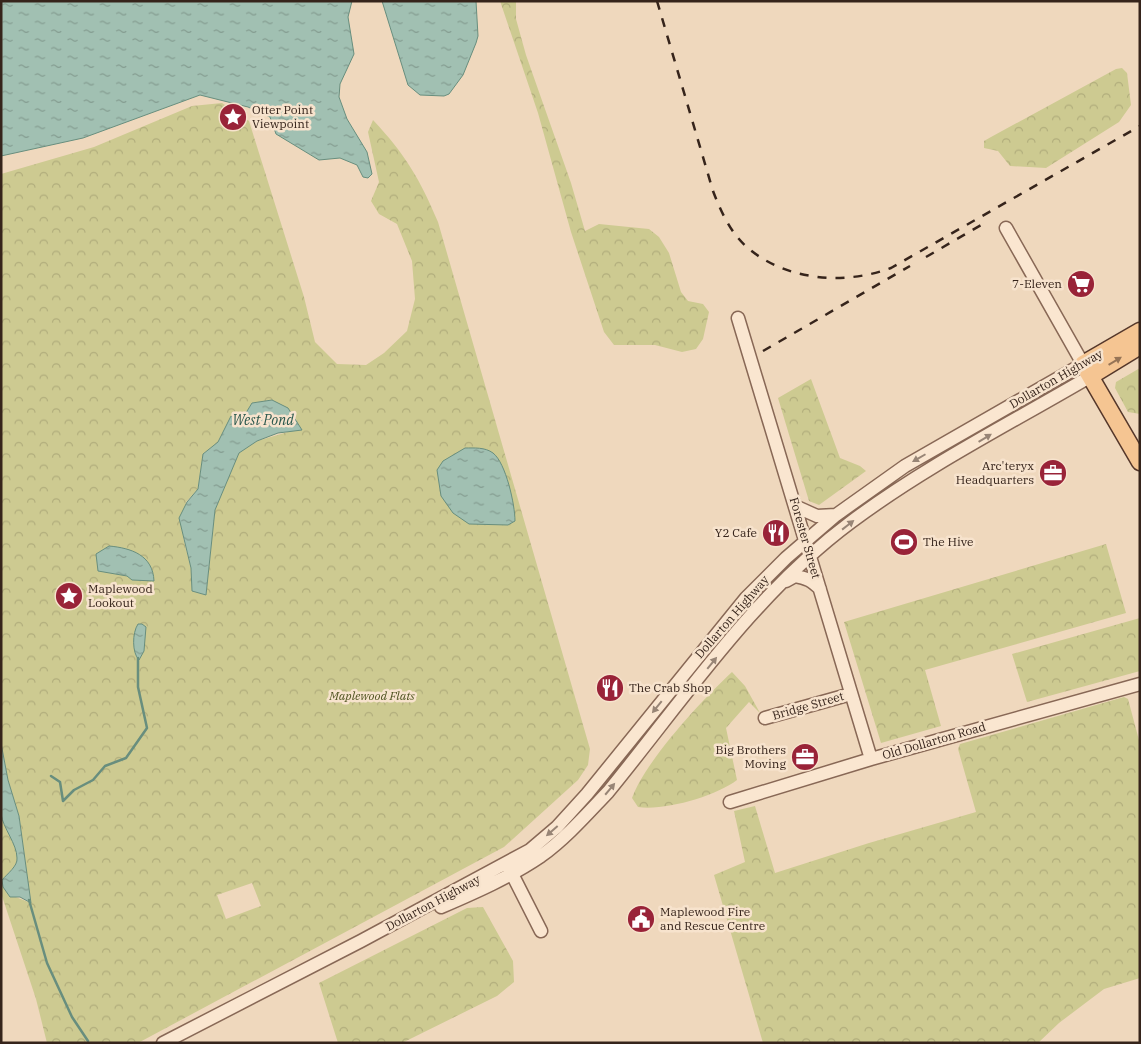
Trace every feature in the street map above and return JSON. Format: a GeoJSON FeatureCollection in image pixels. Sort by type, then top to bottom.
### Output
{"type":"FeatureCollection","features":[{"type":"Feature","properties":{"kind":"main road","name":"Dollarton Highway"},"geometry":{"type":"LineString","coordinates":[[1087,370],[1140,332]]}},
{"type":"Feature","properties":{"kind":"main road","name":"Dollarton Highway"},"geometry":{"type":"LineString","coordinates":[[1087,370],[1140,346]]}},
{"type":"Feature","properties":{"kind":"main road"},"geometry":{"type":"LineString","coordinates":[[1087,370],[1140,462]]}},
{"type":"Feature","properties":{"kind":"street"},"geometry":{"type":"LineString","coordinates":[[1006,228],[1087,370]]}},
{"type":"Feature","properties":{"kind":"street","name":"Forester Street"},"geometry":{"type":"LineString","coordinates":[[738,318],[797,507],[871,759]]}},
{"type":"Feature","properties":{"kind":"street","name":"Dollarton Highway"},"geometry":{"type":"LineString","coordinates":[[163,1043],[361,941],[479,891],[509,869],[557,827],[746,598],[786,558],[836,515],[905,466],[1087,370]]}},
{"type":"Feature","properties":{"kind":"street","name":"Dollarton Highway"},"geometry":{"type":"LineString","coordinates":[[509,869],[541,855],[581,821],[608,792],[711,663],[778,585],[810,556],[850,522],[906,484],[1087,370]]}},
{"type":"Feature","properties":{"kind":"street"},"geometry":{"type":"LineString","coordinates":[[797,507],[817,516],[836,515]]}},
{"type":"Feature","properties":{"kind":"street"},"geometry":{"type":"LineString","coordinates":[[778,585],[796,576],[812,580],[820,589]]}},
{"type":"Feature","properties":{"kind":"street","name":"Old Dollarton Road"},"geometry":{"type":"LineString","coordinates":[[730,802],[871,759],[1140,684]]}},
{"type":"Feature","properties":{"kind":"street","name":"Bridge Street"},"geometry":{"type":"LineString","coordinates":[[765,718],[852,694]]}},
{"type":"Feature","properties":{"kind":"street"},"geometry":{"type":"LineString","coordinates":[[509,869],[541,931]]}},
{"type":"Feature","properties":{"kind":"green space"},"geometry":{"type":"Polygon","coordinates":[[[500,1],[516,1],[516,19],[526,55],[571,183],[585,231],[599,224],[649,229],[659,237],[669,253],[681,292],[688,301],[703,304],[709,312],[703,339],[696,349],[682,352],[655,345],[614,345],[604,332],[571,232],[538,113],[500,1]]]}},
{"type":"Feature","properties":{"kind":"green space"},"geometry":{"type":"Polygon","coordinates":[[[1122,68],[1127,73],[1131,105],[1119,122],[1046,168],[1010,166],[998,151],[984,148],[984,141],[1116,69],[1122,68]]]}},
{"type":"Feature","properties":{"kind":"green space","name":"Maplewood Flats"},"geometry":{"type":"Polygon","coordinates":[[[222,103],[249,121],[304,297],[315,342],[337,364],[366,365],[384,353],[407,331],[415,299],[412,261],[397,224],[379,214],[371,201],[379,182],[368,132],[373,120],[394,144],[411,168],[438,222],[590,749],[588,765],[578,780],[504,847],[138,1043],[47,1043],[36,999],[1,893],[1,816],[17,850],[17,861],[15,866],[2,880],[3,887],[8,894],[31,903],[19,816],[8,780],[1,743],[1,174],[94,147],[192,106],[222,103]],[[272,400],[252,403],[241,421],[231,417],[218,442],[203,454],[198,489],[186,502],[183,537],[191,568],[192,591],[206,595],[215,510],[239,452],[257,441],[291,431],[298,425],[296,419],[272,400]],[[252,883],[217,895],[226,919],[261,906],[252,883]]]}},
{"type":"Feature","properties":{"kind":"green space"},"geometry":{"type":"Polygon","coordinates":[[[1140,368],[1140,414],[1128,412],[1115,388],[1116,382],[1140,368]]]}},
{"type":"Feature","properties":{"kind":"green space"},"geometry":{"type":"Polygon","coordinates":[[[811,379],[840,458],[860,466],[866,471],[819,505],[809,501],[778,398],[811,379]]]}},
{"type":"Feature","properties":{"kind":"green space"},"geometry":{"type":"Polygon","coordinates":[[[1106,544],[1126,613],[925,670],[941,726],[881,743],[844,622],[1106,544]]]}},
{"type":"Feature","properties":{"kind":"green space"},"geometry":{"type":"Polygon","coordinates":[[[1140,618],[1140,671],[1027,702],[1012,654],[1140,618]]]}},
{"type":"Feature","properties":{"kind":"green space"},"geometry":{"type":"Polygon","coordinates":[[[732,672],[745,686],[760,713],[749,702],[726,728],[737,780],[716,792],[690,801],[662,807],[638,807],[632,798],[649,766],[691,714],[732,672]]]}},
{"type":"Feature","properties":{"kind":"green space"},"geometry":{"type":"Polygon","coordinates":[[[1124,697],[1128,699],[1140,744],[1140,978],[1104,989],[1059,1023],[1038,1043],[763,1043],[714,875],[745,862],[734,811],[755,806],[775,873],[976,812],[958,749],[960,744],[1124,697]]]}},
{"type":"Feature","properties":{"kind":"green space"},"geometry":{"type":"Polygon","coordinates":[[[483,907],[513,961],[514,982],[497,996],[402,1043],[338,1043],[319,983],[467,908],[483,907]]]}},
{"type":"Feature","properties":{"kind":"water"},"geometry":{"type":"Polygon","coordinates":[[[1,1],[352,1],[348,17],[354,54],[340,84],[339,97],[347,119],[367,152],[372,174],[368,178],[363,177],[357,165],[340,158],[319,160],[276,134],[270,117],[248,107],[200,95],[83,138],[1,156],[1,1]]]}},
{"type":"Feature","properties":{"kind":"water"},"geometry":{"type":"Polygon","coordinates":[[[382,1],[476,1],[478,36],[476,43],[463,75],[449,94],[444,96],[420,95],[408,85],[382,1]]]}},
{"type":"Feature","properties":{"kind":"water","name":"West Pond"},"geometry":{"type":"Polygon","coordinates":[[[272,400],[288,408],[302,430],[278,433],[257,441],[239,453],[215,510],[206,595],[192,591],[191,568],[179,518],[187,502],[198,489],[203,454],[218,442],[231,416],[241,421],[252,403],[272,400]]]}},
{"type":"Feature","properties":{"kind":"water"},"geometry":{"type":"Polygon","coordinates":[[[465,448],[487,450],[498,458],[509,485],[515,521],[508,525],[469,524],[453,513],[441,496],[437,470],[443,461],[465,448]]]}},
{"type":"Feature","properties":{"kind":"water"},"geometry":{"type":"Polygon","coordinates":[[[109,546],[139,554],[150,565],[154,581],[132,580],[127,576],[98,571],[96,554],[109,546]]]}},
{"type":"Feature","properties":{"kind":"water"},"geometry":{"type":"Polygon","coordinates":[[[138,624],[146,627],[144,651],[139,660],[135,653],[134,643],[138,624]]]}},
{"type":"Feature","properties":{"kind":"water"},"geometry":{"type":"Polygon","coordinates":[[[1,743],[8,780],[19,816],[31,903],[20,897],[10,897],[3,887],[2,880],[14,867],[17,858],[15,847],[4,825],[1,814],[1,743]]]}},
{"type":"Feature","properties":{"kind":"waterway"},"geometry":{"type":"LineString","coordinates":[[51,776],[60,782],[63,801],[74,790],[93,780],[105,766],[126,758],[147,728],[138,687],[138,658]]}},
{"type":"Feature","properties":{"kind":"waterway"},"geometry":{"type":"LineString","coordinates":[[29,900],[47,963],[72,1017],[88,1041]]}},
{"type":"Feature","properties":{"kind":"railway"},"geometry":{"type":"LineString","coordinates":[[657,1],[713,191],[723,215],[737,237],[749,249],[764,260],[799,274],[817,277],[855,277],[891,268],[1140,126]]}},
{"type":"Feature","properties":{"kind":"railway"},"geometry":{"type":"LineString","coordinates":[[926,257],[988,221]]}},
{"type":"Feature","properties":{"kind":"railway"},"geometry":{"type":"LineString","coordinates":[[763,351],[910,266]]}},
{"type":"Feature","properties":{"kind":"place","name":"Otter Point Viewpoint"},"geometry":{"type":"Point","coordinates":[233,117]}},
{"type":"Feature","properties":{"kind":"place","name":"7-Eleven"},"geometry":{"type":"Point","coordinates":[1081,284]}},
{"type":"Feature","properties":{"kind":"place","name":"Arc'teryx Headquarters"},"geometry":{"type":"Point","coordinates":[1053,473]}},
{"type":"Feature","properties":{"kind":"place","name":"Y2 Cafe"},"geometry":{"type":"Point","coordinates":[776,533]}},
{"type":"Feature","properties":{"kind":"place","name":"The Hive"},"geometry":{"type":"Point","coordinates":[904,542]}},
{"type":"Feature","properties":{"kind":"place","name":"Maplewood Lookout"},"geometry":{"type":"Point","coordinates":[69,596]}},
{"type":"Feature","properties":{"kind":"place","name":"The Crab Shop"},"geometry":{"type":"Point","coordinates":[610,688]}},
{"type":"Feature","properties":{"kind":"place","name":"Big Brothers Moving"},"geometry":{"type":"Point","coordinates":[805,757]}},
{"type":"Feature","properties":{"kind":"place","name":"Maplewood Fire and Rescue Centre"},"geometry":{"type":"Point","coordinates":[641,919]}}]}
